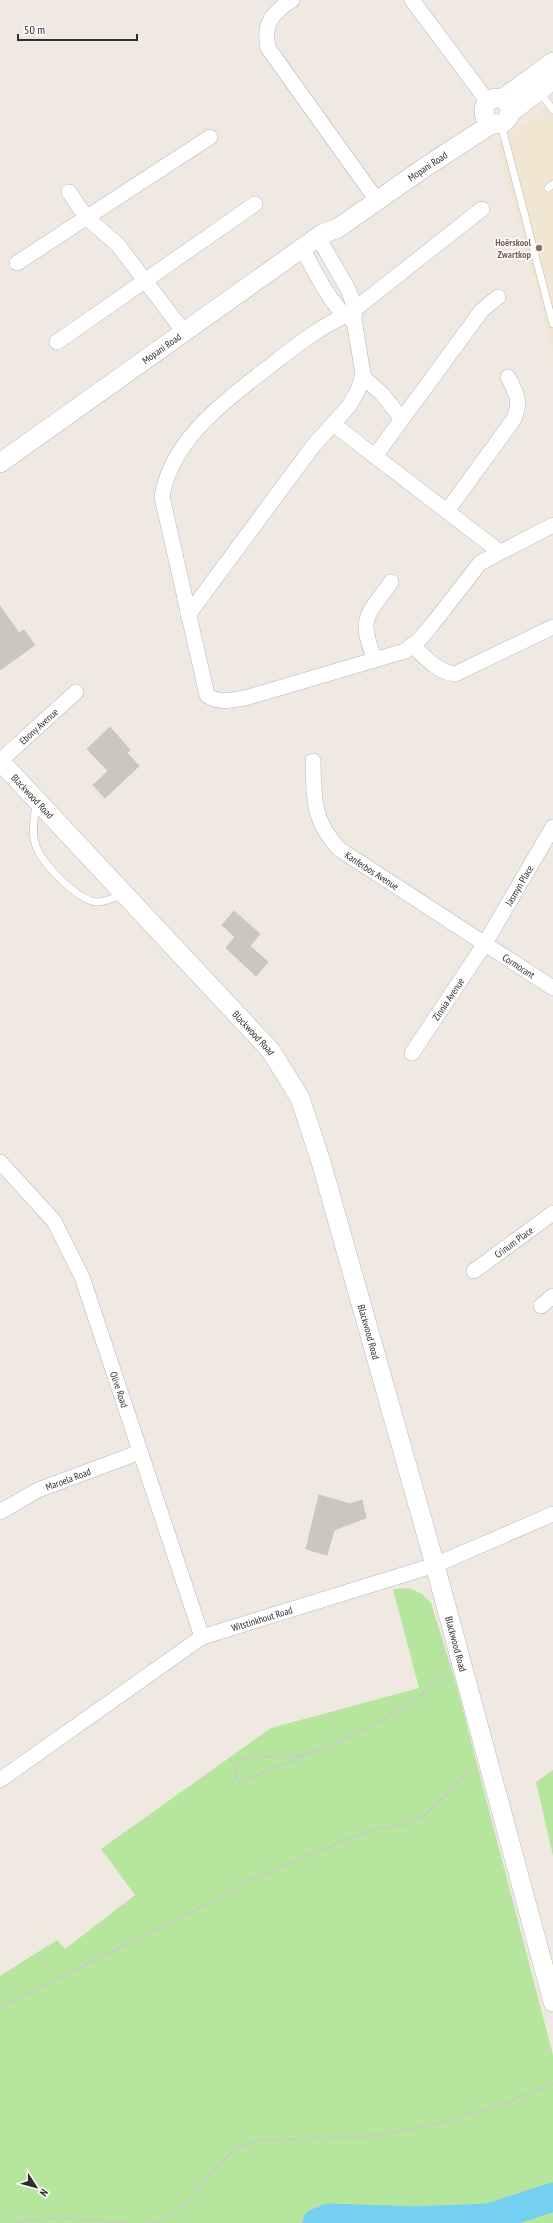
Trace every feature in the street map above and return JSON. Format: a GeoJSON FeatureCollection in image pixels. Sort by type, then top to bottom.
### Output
{"type":"FeatureCollection","features":[{"type":"Feature","properties":{"kind":"street"},"geometry":{"type":"LineString","coordinates":[[292,0],[276,10],[271,18],[266,37],[268,48],[371,192]]}},
{"type":"Feature","properties":{"kind":"street"},"geometry":{"type":"LineString","coordinates":[[412,0],[496,113]]}},
{"type":"Feature","properties":{"kind":"street","name":"Mopani Road"},"geometry":{"type":"LineString","coordinates":[[0,463],[320,235],[338,228],[424,168],[496,113],[553,62]]}},
{"type":"Feature","properties":{"kind":"street","name":"Mopani Road"},"geometry":{"type":"LineString","coordinates":[[320,235],[329,223],[371,192],[496,113],[546,86]]}},
{"type":"Feature","properties":{"kind":"street"},"geometry":{"type":"LineString","coordinates":[[17,263],[210,136]]}},
{"type":"Feature","properties":{"kind":"street"},"geometry":{"type":"LineString","coordinates":[[69,192],[86,217],[118,245],[184,332]]}},
{"type":"Feature","properties":{"kind":"street"},"geometry":{"type":"LineString","coordinates":[[57,342],[255,204]]}},
{"type":"Feature","properties":{"kind":"street"},"geometry":{"type":"LineString","coordinates":[[482,209],[351,315],[308,336],[218,406],[187,442],[165,479],[162,497],[207,695],[212,699],[224,701],[245,698],[405,651],[431,626],[480,563],[553,524]]}},
{"type":"Feature","properties":{"kind":"street"},"geometry":{"type":"LineString","coordinates":[[188,614],[313,446],[349,406],[358,390],[362,376],[351,315],[349,291],[320,235]]}},
{"type":"Feature","properties":{"kind":"street"},"geometry":{"type":"LineString","coordinates":[[302,248],[351,315]]}},
{"type":"Feature","properties":{"kind":"street"},"geometry":{"type":"LineString","coordinates":[[375,456],[482,310],[498,297]]}},
{"type":"Feature","properties":{"kind":"street"},"geometry":{"type":"LineString","coordinates":[[362,376],[382,394],[402,419]]}},
{"type":"Feature","properties":{"kind":"street"},"geometry":{"type":"LineString","coordinates":[[447,511],[514,419],[518,407],[517,395],[508,378]]}},
{"type":"Feature","properties":{"kind":"street"},"geometry":{"type":"LineString","coordinates":[[333,424],[500,552]]}},
{"type":"Feature","properties":{"kind":"street"},"geometry":{"type":"LineString","coordinates":[[375,660],[366,638],[366,618],[391,582]]}},
{"type":"Feature","properties":{"kind":"street"},"geometry":{"type":"LineString","coordinates":[[412,645],[436,667],[447,673],[456,674],[553,627]]}},
{"type":"Feature","properties":{"kind":"street","name":"Ebony Avenue"},"geometry":{"type":"LineString","coordinates":[[0,761],[76,692]]}},
{"type":"Feature","properties":{"kind":"street","name":"Blackwood Road"},"geometry":{"type":"LineString","coordinates":[[0,761],[271,1051],[300,1098],[324,1170],[435,1565],[553,2002]]}},
{"type":"Feature","properties":{"kind":"street","name":"Kanferbos Avenue"},"geometry":{"type":"LineString","coordinates":[[313,761],[314,799],[316,810],[322,828],[339,849],[484,945]]}},
{"type":"Feature","properties":{"kind":"street","name":"Jasmyn Place"},"geometry":{"type":"LineString","coordinates":[[484,945],[553,827]]}},
{"type":"Feature","properties":{"kind":"street","name":"Cormorant"},"geometry":{"type":"LineString","coordinates":[[484,945],[553,988]]}},
{"type":"Feature","properties":{"kind":"street","name":"Zinnia Avenue"},"geometry":{"type":"LineString","coordinates":[[412,1053],[484,945]]}},
{"type":"Feature","properties":{"kind":"street","name":"Olive Road"},"geometry":{"type":"LineString","coordinates":[[0,1162],[54,1221],[82,1277],[202,1637]]}},
{"type":"Feature","properties":{"kind":"street","name":"Crinum Place"},"geometry":{"type":"LineString","coordinates":[[474,1271],[553,1213]]}},
{"type":"Feature","properties":{"kind":"street"},"geometry":{"type":"LineString","coordinates":[[541,1306],[553,1296]]}},
{"type":"Feature","properties":{"kind":"street","name":"Maroela Road"},"geometry":{"type":"LineString","coordinates":[[0,1512],[38,1490],[140,1452]]}},
{"type":"Feature","properties":{"kind":"street","name":"Witstinkhout Road"},"geometry":{"type":"LineString","coordinates":[[0,1780],[202,1637],[435,1565],[553,1514]]}},
{"type":"Feature","properties":{"kind":"lane"},"geometry":{"type":"LineString","coordinates":[[546,86],[553,110]]}},
{"type":"Feature","properties":{"kind":"lane"},"geometry":{"type":"LineString","coordinates":[[496,113],[553,324]]}},
{"type":"Feature","properties":{"kind":"lane"},"geometry":{"type":"LineString","coordinates":[[36,801],[34,842],[45,862],[80,896],[91,901],[98,903],[124,894]]}},
{"type":"Feature","properties":{"kind":"path"},"geometry":{"type":"LineString","coordinates":[[307,1754],[286,1757],[251,1757],[240,1760],[235,1768],[235,1776],[239,1781],[248,1779],[347,1739],[385,1718],[442,1676],[460,1658]]}},
{"type":"Feature","properties":{"kind":"path"},"geometry":{"type":"LineString","coordinates":[[0,2007],[205,1905],[252,1879],[372,1830],[406,1824],[423,1816],[451,1791],[485,1750]]}},
{"type":"Feature","properties":{"kind":"path"},"geometry":{"type":"LineString","coordinates":[[149,2223],[157,2222],[174,2212],[188,2200],[222,2161],[238,2148],[259,2140],[364,2137],[438,2124],[508,2102],[553,2083]]}},
{"type":"Feature","properties":{"kind":"path"},"geometry":{"type":"LineString","coordinates":[[14,2223],[32,2218],[57,2217],[126,2223]]}},
{"type":"Feature","properties":{"kind":"shaded area","name":"Hoërskool Zwartkop"},"geometry":{"type":"Polygon","coordinates":[[[553,102],[553,353],[498,143],[553,102]]]}},
{"type":"Feature","properties":{"kind":"green space"},"geometry":{"type":"Polygon","coordinates":[[[410,1588],[422,1594],[431,1603],[455,1680],[553,2055],[553,2223],[0,2223],[0,1976],[57,1940],[65,1949],[135,1895],[101,1849],[271,1728],[419,1688],[393,1589],[410,1588]]]}},
{"type":"Feature","properties":{"kind":"green space"},"geometry":{"type":"Polygon","coordinates":[[[553,1770],[553,1856],[536,1782],[553,1770]]]}},
{"type":"Feature","properties":{"kind":"building"},"geometry":{"type":"Polygon","coordinates":[[[0,606],[19,633],[24,630],[35,645],[0,670],[0,606]]]}},
{"type":"Feature","properties":{"kind":"building"},"geometry":{"type":"Polygon","coordinates":[[[110,727],[130,750],[127,753],[139,766],[105,798],[93,785],[108,771],[87,749],[110,727]]]}},
{"type":"Feature","properties":{"kind":"building"},"geometry":{"type":"Polygon","coordinates":[[[234,911],[260,934],[250,946],[268,962],[256,976],[226,948],[235,937],[222,925],[234,911]]]}},
{"type":"Feature","properties":{"kind":"building"},"geometry":{"type":"Polygon","coordinates":[[[319,1495],[350,1504],[362,1500],[366,1518],[334,1530],[327,1555],[306,1549],[319,1495]]]}},
{"type":"Feature","properties":{"kind":"waterway"},"geometry":{"type":"LineString","coordinates":[[317,2223],[329,2218],[415,2221],[489,2218],[553,2197]]}},
{"type":"Feature","properties":{"kind":"place","name":"Hoërskool Zwartkop"},"geometry":{"type":"Point","coordinates":[539,248]}}]}
